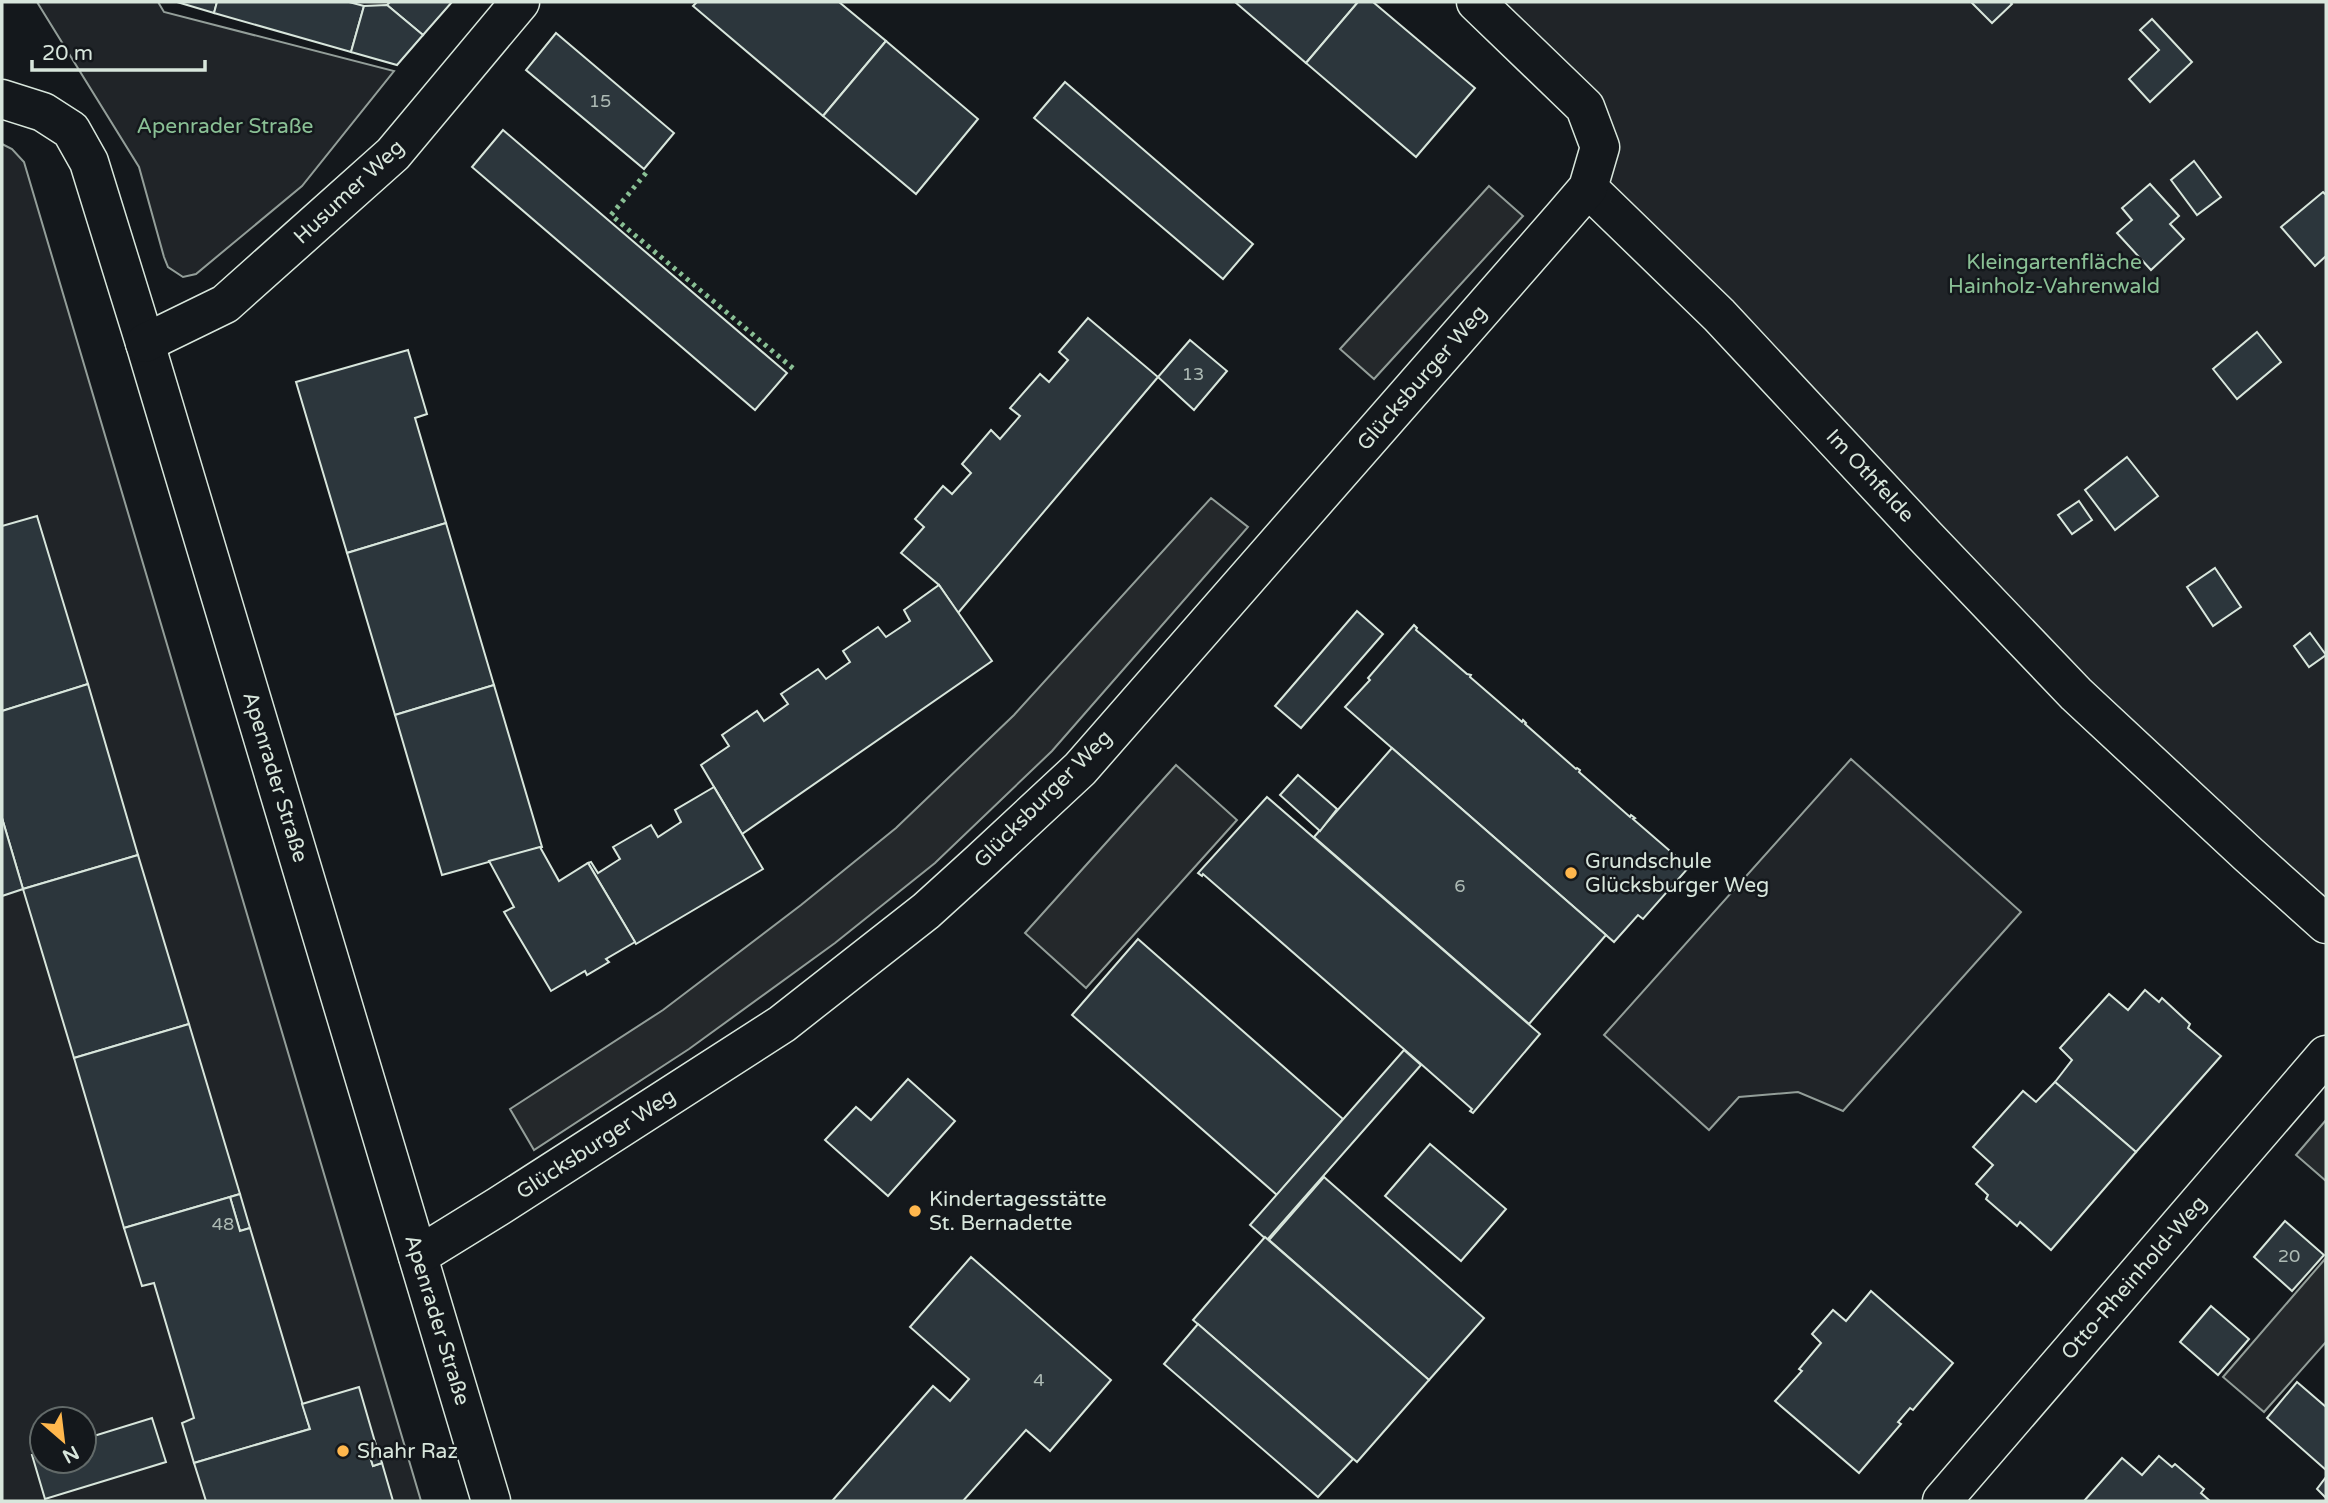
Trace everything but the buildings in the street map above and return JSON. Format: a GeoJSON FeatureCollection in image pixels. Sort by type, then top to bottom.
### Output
{"type":"FeatureCollection","features":[{"type":"Feature","properties":{"kind":"street","name":"Husumer Weg"},"geometry":{"type":"LineString","coordinates":[[145,343],[225,304],[393,155],[520,2]]}},
{"type":"Feature","properties":{"kind":"street"},"geometry":{"type":"LineString","coordinates":[[1476,2],[1585,107],[1600,147],[1588,188]]}},
{"type":"Feature","properties":{"kind":"street","name":"Apenrader Straße"},"geometry":{"type":"LineString","coordinates":[[2,99],[43,112],[71,130],[89,162],[491,1501]]}},
{"type":"Feature","properties":{"kind":"street","name":"Im Othfelde"},"geometry":{"type":"LineString","coordinates":[[1588,188],[1719,315],[2076,694],[2326,924]]}},
{"type":"Feature","properties":{"kind":"street","name":"Glücksburger Weg"},"geometry":{"type":"LineString","coordinates":[[418,1256],[782,1024],[926,911],[980,863],[1080,769],[1588,188]]}},
{"type":"Feature","properties":{"kind":"street","name":"Otto-Rheinhold-Weg"},"geometry":{"type":"LineString","coordinates":[[1942,1501],[2326,1055]]}},
{"type":"Feature","properties":{"kind":"green space","name":"Apenrader Straße"},"geometry":{"type":"Polygon","coordinates":[[[37,2],[158,2],[164,12],[394,71],[302,186],[196,274],[183,277],[168,267],[164,257],[139,167],[37,2]]]}},
{"type":"Feature","properties":{"kind":"green space","name":"Kleingartenfläche Hainholz-Vahrenwald"},"geometry":{"type":"Polygon","coordinates":[[[1476,2],[2326,2],[2326,924],[1588,188],[1599,147],[1476,2]]]}},
{"type":"Feature","properties":{"kind":"green space"},"geometry":{"type":"Polygon","coordinates":[[[2,144],[12,149],[24,162],[421,1501],[2,1501],[2,144]]]}},
{"type":"Feature","properties":{"kind":"green space"},"geometry":{"type":"Polygon","coordinates":[[[1851,759],[2021,912],[1843,1111],[1798,1092],[1739,1097],[1709,1130],[1604,1035],[1851,759]]]}},
{"type":"Feature","properties":{"kind":"shaded area"},"geometry":{"type":"Polygon","coordinates":[[[1489,186],[1523,216],[1374,379],[1340,349],[1489,186]]]}},
{"type":"Feature","properties":{"kind":"shaded area"},"geometry":{"type":"Polygon","coordinates":[[[1211,498],[1248,527],[1052,751],[935,863],[835,943],[689,1049],[534,1150],[510,1109],[663,1010],[801,905],[896,828],[1014,715],[1211,498]]]}},
{"type":"Feature","properties":{"kind":"shaded area"},"geometry":{"type":"Polygon","coordinates":[[[1176,765],[1237,820],[1086,988],[1025,933],[1176,765]]]}},
{"type":"Feature","properties":{"kind":"shaded area"},"geometry":{"type":"Polygon","coordinates":[[[2326,1120],[2326,1181],[2296,1155],[2326,1120]]]}},
{"type":"Feature","properties":{"kind":"shaded area"},"geometry":{"type":"Polygon","coordinates":[[[2325,1259],[2326,1342],[2264,1412],[2223,1377],[2325,1259]]]}},
{"type":"Feature","properties":{"kind":"hedge"},"geometry":{"type":"LineString","coordinates":[[646,173],[611,215],[795,370]]}},
{"type":"Feature","properties":{"kind":"place","name":"Grundschule Glücksburger Weg"},"geometry":{"type":"Point","coordinates":[1571,873]}},
{"type":"Feature","properties":{"kind":"place","name":"Kindertagesstätte St. Bernadette"},"geometry":{"type":"Point","coordinates":[915,1211]}},
{"type":"Feature","properties":{"kind":"place","name":"Shahr Raz"},"geometry":{"type":"Point","coordinates":[343,1451]}}]}
